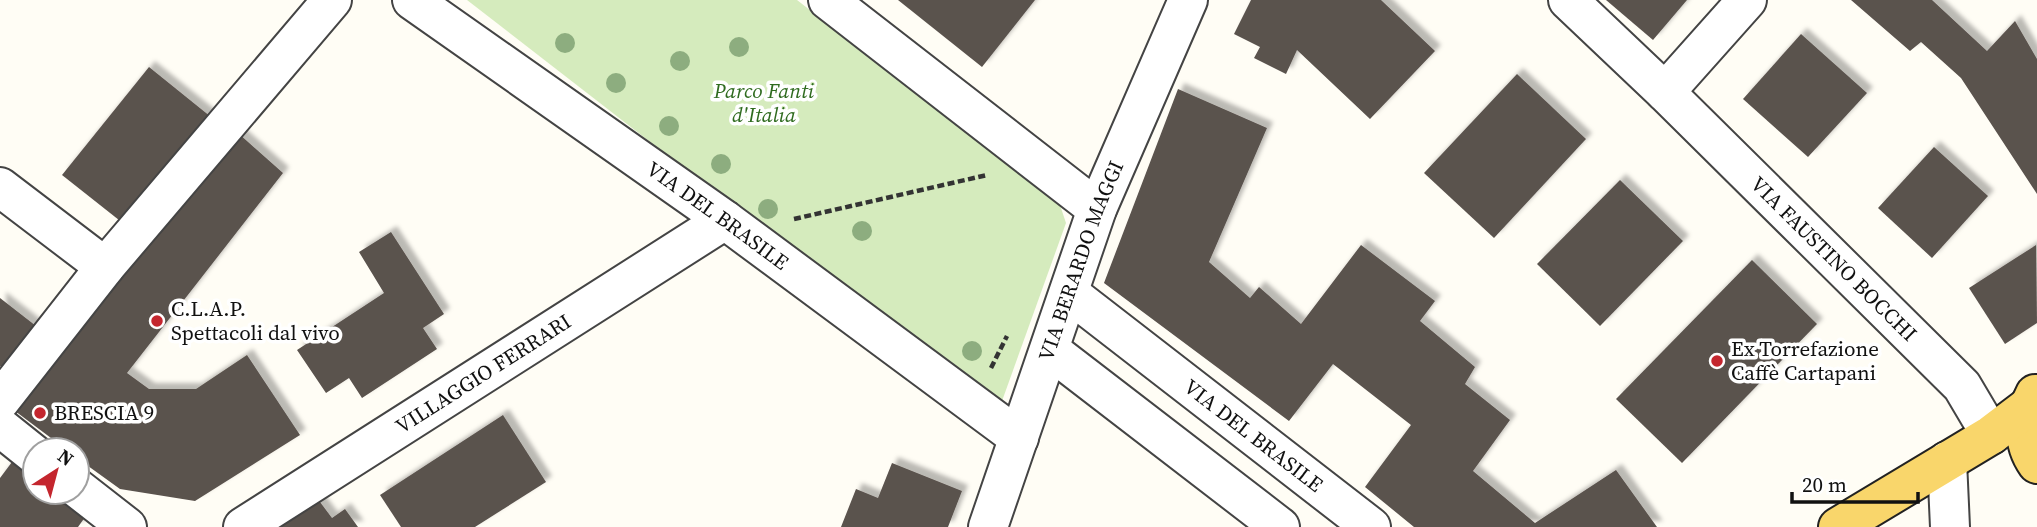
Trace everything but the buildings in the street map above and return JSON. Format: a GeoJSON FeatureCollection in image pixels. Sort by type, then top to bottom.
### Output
{"type":"FeatureCollection","features":[{"type":"Feature","properties":{"kind":"main road"},"geometry":{"type":"LineString","coordinates":[[1838,527],[1991,435],[2032,398]]}},
{"type":"Feature","properties":{"kind":"main road"},"geometry":{"type":"LineString","coordinates":[[2032,398],[2025,433],[2034,461]]}},
{"type":"Feature","properties":{"kind":"main road"},"geometry":{"type":"LineString","coordinates":[[1991,435],[2013,443],[2034,461]]}},
{"type":"Feature","properties":{"kind":"street"},"geometry":{"type":"LineString","coordinates":[[0,401],[105,267],[332,0]]}},
{"type":"Feature","properties":{"kind":"street","name":"VIA DEL BRASILE"},"geometry":{"type":"LineString","coordinates":[[412,0],[725,220],[1019,438]]}},
{"type":"Feature","properties":{"kind":"street"},"geometry":{"type":"LineString","coordinates":[[828,0],[1097,209]]}},
{"type":"Feature","properties":{"kind":"street","name":"VIA BERARDO MAGGI"},"geometry":{"type":"LineString","coordinates":[[988,527],[1097,209],[1188,0]]}},
{"type":"Feature","properties":{"kind":"street","name":"VIA FAUSTINO BOCCHI"},"geometry":{"type":"LineString","coordinates":[[1568,0],[1665,92],[1962,386],[1991,435]]}},
{"type":"Feature","properties":{"kind":"street"},"geometry":{"type":"LineString","coordinates":[[1665,92],[1747,0]]}},
{"type":"Feature","properties":{"kind":"street"},"geometry":{"type":"LineString","coordinates":[[0,187],[105,267]]}},
{"type":"Feature","properties":{"kind":"street","name":"VILLAGGIO FERRARI"},"geometry":{"type":"LineString","coordinates":[[243,527],[725,220]]}},
{"type":"Feature","properties":{"kind":"street","name":"VIA DEL BRASILE"},"geometry":{"type":"LineString","coordinates":[[1069,293],[1371,527]]}},
{"type":"Feature","properties":{"kind":"street"},"geometry":{"type":"LineString","coordinates":[[1050,350],[1280,527]]}},
{"type":"Feature","properties":{"kind":"street"},"geometry":{"type":"LineString","coordinates":[[0,427],[21,444]]}},
{"type":"Feature","properties":{"kind":"street"},"geometry":{"type":"LineString","coordinates":[[1947,461],[1950,527]]}},
{"type":"Feature","properties":{"kind":"street"},"geometry":{"type":"LineString","coordinates":[[91,499],[127,527]]}},
{"type":"Feature","properties":{"kind":"path"},"geometry":{"type":"LineString","coordinates":[[792,219],[991,174]]}},
{"type":"Feature","properties":{"kind":"green space","name":"Parco Fanti d'Italia"},"geometry":{"type":"Polygon","coordinates":[[[467,0],[797,0],[1060,205],[1066,223],[1002,401],[988,404],[467,0]]]}},
{"type":"Feature","properties":{"kind":"place","name":"C.L.A.P. Spettacoli dal vivo"},"geometry":{"type":"Point","coordinates":[157,321]}},
{"type":"Feature","properties":{"kind":"place","name":"Ex Torrefazione Caffè Cartapani"},"geometry":{"type":"Point","coordinates":[1717,361]}},
{"type":"Feature","properties":{"kind":"place","name":"BRESCIA 9"},"geometry":{"type":"Point","coordinates":[40,413]}}]}
